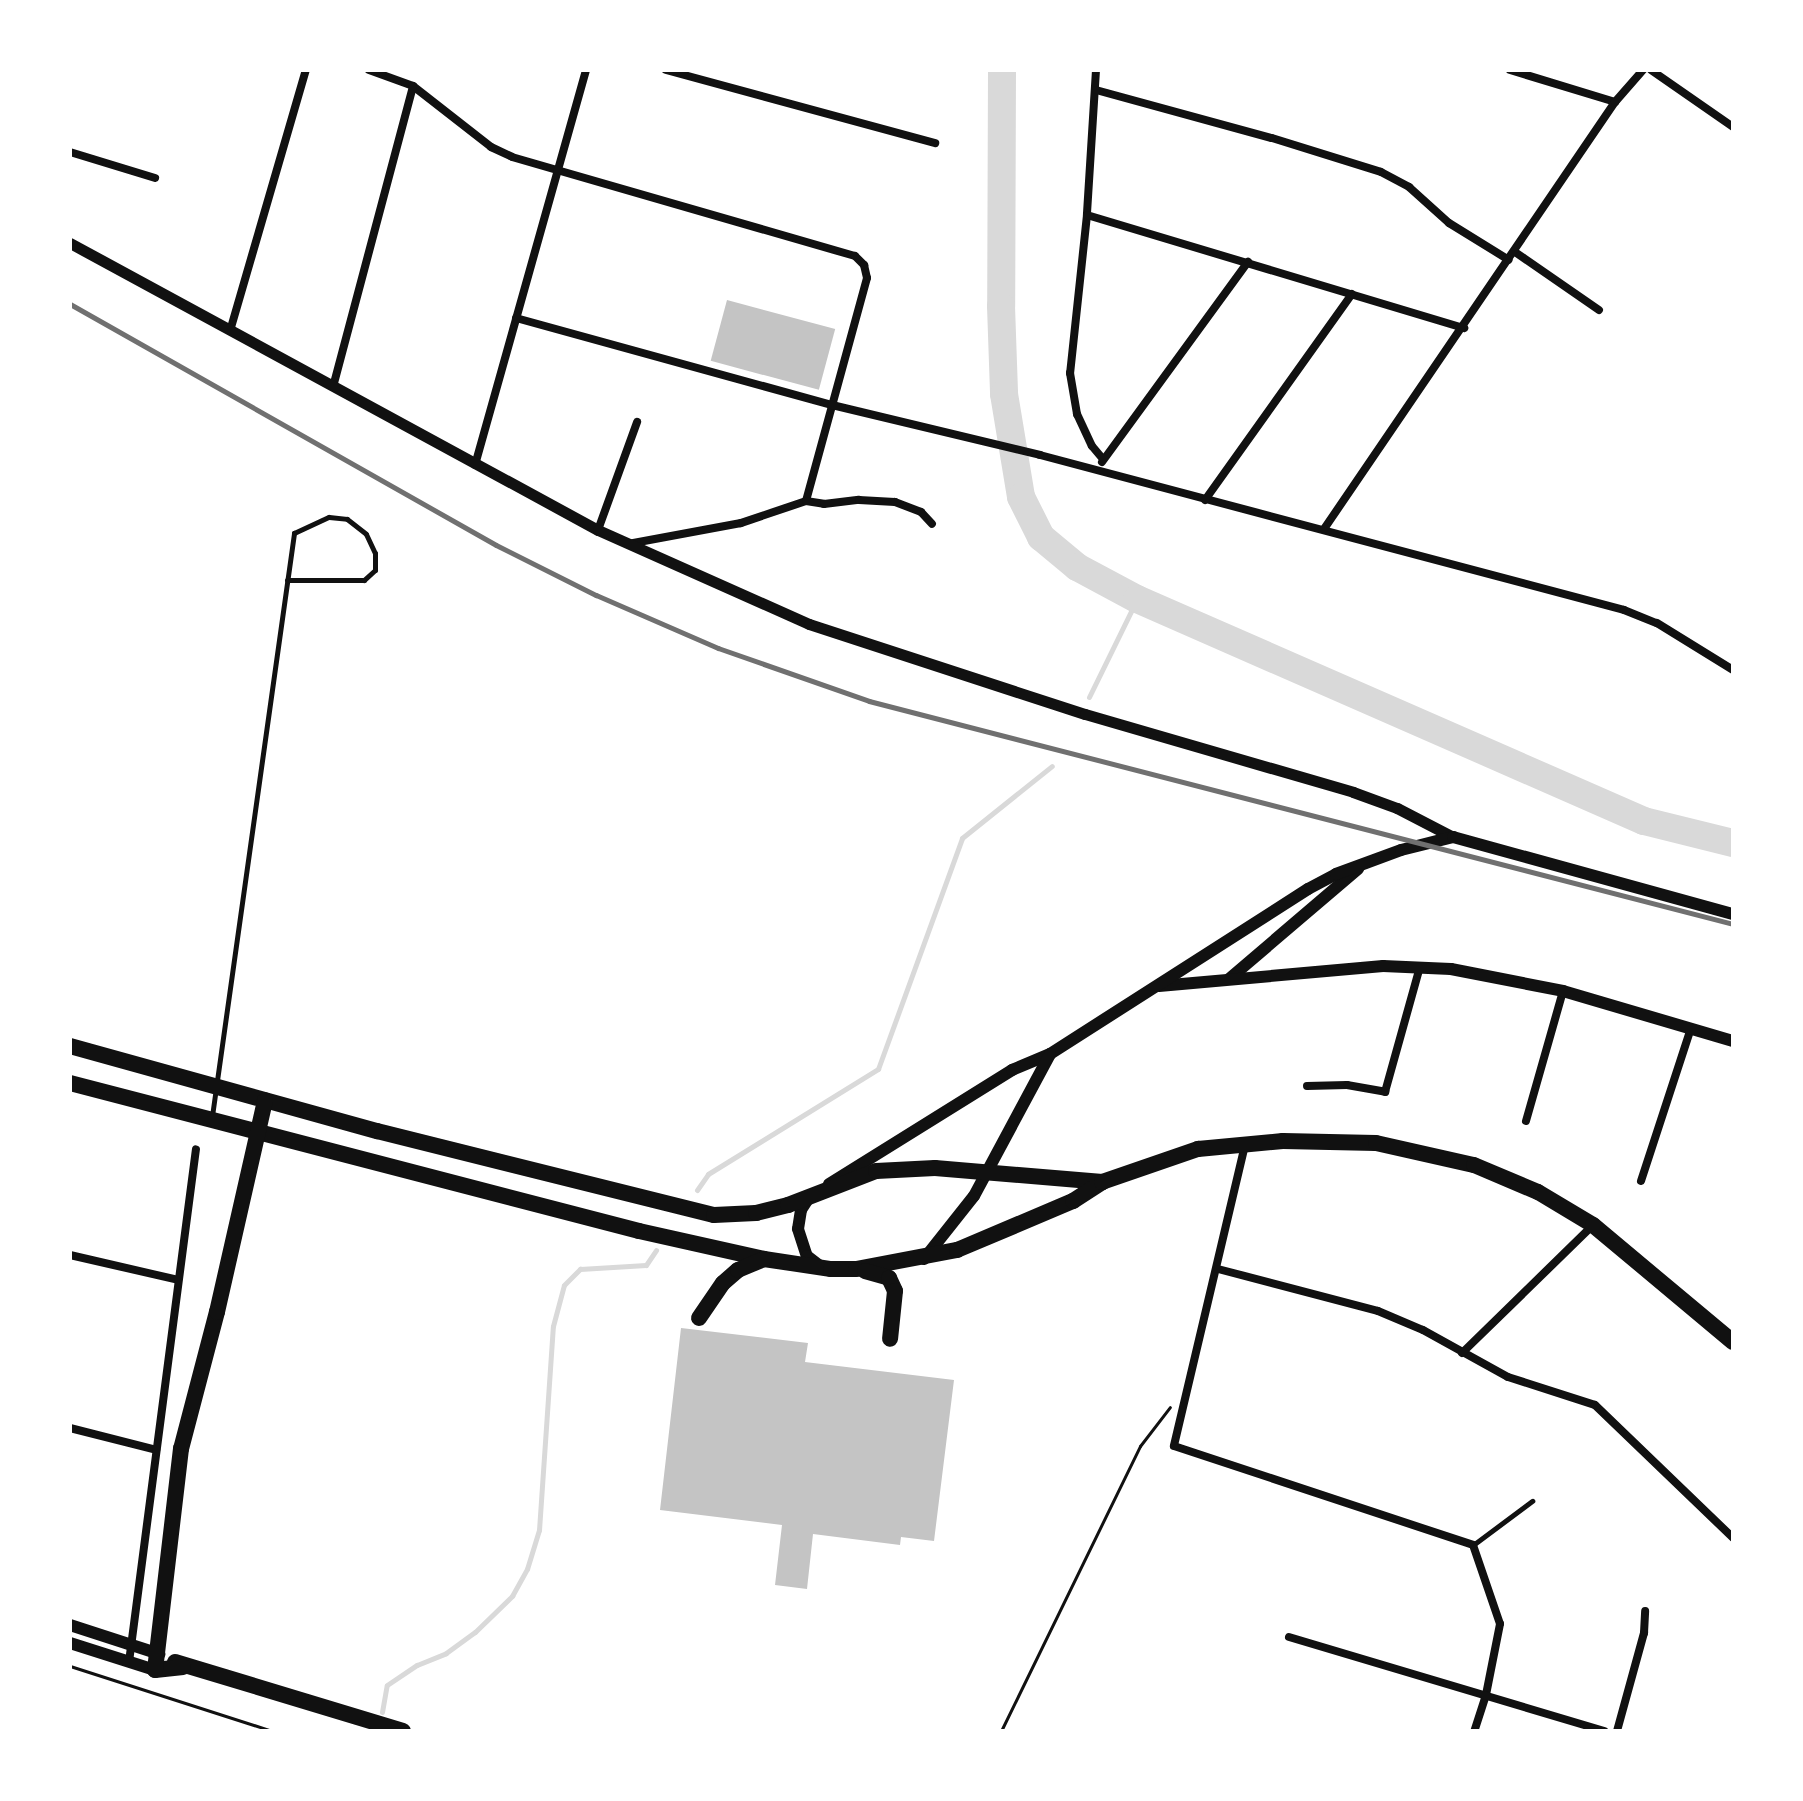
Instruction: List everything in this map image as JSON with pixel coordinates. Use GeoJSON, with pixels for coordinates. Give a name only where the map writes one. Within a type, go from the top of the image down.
{"type":"FeatureCollection","features":[{"type":"Feature","properties":{"kind":"highway"},"geometry":{"type":"LineString","coordinates":[[70,1046],[699,1213],[756,1213],[810,1197],[876,1171],[935,1168],[1102,1182]]}},
{"type":"Feature","properties":{"kind":"highway"},"geometry":{"type":"LineString","coordinates":[[70,1083],[257,1135],[764,1259],[825,1269],[856,1269],[924,1259],[986,1240],[1073,1201],[1102,1182],[1198,1149],[1339,1140],[1435,1154],[1505,1177],[1593,1225],[1733,1342]]}},
{"type":"Feature","properties":{"kind":"highway"},"geometry":{"type":"LineString","coordinates":[[265,1100],[217,1312],[185,1424],[157,1662],[403,1731]]}},
{"type":"Feature","properties":{"kind":"highway"},"geometry":{"type":"LineString","coordinates":[[699,1318],[723,1283],[738,1270],[764,1259]]}},
{"type":"Feature","properties":{"kind":"highway"},"geometry":{"type":"LineString","coordinates":[[856,1269],[889,1278],[895,1291],[890,1339]]}},
{"type":"Feature","properties":{"kind":"main road"},"geometry":{"type":"LineString","coordinates":[[825,1269],[807,1256],[798,1229],[801,1210],[810,1197],[1012,1070],[1050,1054],[1336,874],[1401,850],[1453,837],[1733,914]]}},
{"type":"Feature","properties":{"kind":"main road"},"geometry":{"type":"LineString","coordinates":[[1229,980],[1361,867]]}},
{"type":"Feature","properties":{"kind":"main road"},"geometry":{"type":"LineString","coordinates":[[1159,986],[1383,966],[1451,969],[1563,991],[1733,1041]]}},
{"type":"Feature","properties":{"kind":"main road"},"geometry":{"type":"LineString","coordinates":[[924,1259],[974,1196],[1050,1054]]}},
{"type":"Feature","properties":{"kind":"main road"},"geometry":{"type":"LineString","coordinates":[[70,1625],[132,1645],[157,1662]]}},
{"type":"Feature","properties":{"kind":"main road"},"geometry":{"type":"LineString","coordinates":[[70,1643],[129,1662],[157,1662]]}},
{"type":"Feature","properties":{"kind":"street"},"geometry":{"type":"LineString","coordinates":[[230,331],[306,70]]}},
{"type":"Feature","properties":{"kind":"street"},"geometry":{"type":"LineString","coordinates":[[369,70],[413,86],[491,147],[555,171],[855,256],[864,265],[867,278],[808,496]]}},
{"type":"Feature","properties":{"kind":"street"},"geometry":{"type":"LineString","coordinates":[[475,465],[555,171],[586,70]]}},
{"type":"Feature","properties":{"kind":"street"},"geometry":{"type":"LineString","coordinates":[[666,70],[935,143]]}},
{"type":"Feature","properties":{"kind":"street"},"geometry":{"type":"LineString","coordinates":[[1096,70],[1087,215],[1070,373],[1077,414],[1092,446],[1103,459]]}},
{"type":"Feature","properties":{"kind":"street"},"geometry":{"type":"LineString","coordinates":[[1510,70],[1615,102]]}},
{"type":"Feature","properties":{"kind":"street"},"geometry":{"type":"LineString","coordinates":[[1324,529],[1464,328],[1615,102],[1643,70]]}},
{"type":"Feature","properties":{"kind":"street"},"geometry":{"type":"LineString","coordinates":[[1651,70],[1733,127]]}},
{"type":"Feature","properties":{"kind":"street"},"geometry":{"type":"LineString","coordinates":[[333,387],[413,86]]}},
{"type":"Feature","properties":{"kind":"street"},"geometry":{"type":"LineString","coordinates":[[1096,90],[1272,138],[1381,172],[1409,187],[1449,223],[1509,260]]}},
{"type":"Feature","properties":{"kind":"street"},"geometry":{"type":"LineString","coordinates":[[70,152],[155,178]]}},
{"type":"Feature","properties":{"kind":"street"},"geometry":{"type":"LineString","coordinates":[[1087,215],[1464,328]]}},
{"type":"Feature","properties":{"kind":"street"},"geometry":{"type":"LineString","coordinates":[[70,243],[598,530],[809,624],[1085,714],[1353,792],[1397,808],[1453,837]]}},
{"type":"Feature","properties":{"kind":"street"},"geometry":{"type":"LineString","coordinates":[[1515,252],[1599,310]]}},
{"type":"Feature","properties":{"kind":"street"},"geometry":{"type":"LineString","coordinates":[[1096,470],[1248,262]]}},
{"type":"Feature","properties":{"kind":"street"},"geometry":{"type":"LineString","coordinates":[[1205,500],[1352,294]]}},
{"type":"Feature","properties":{"kind":"street"},"geometry":{"type":"LineString","coordinates":[[516,318],[832,405],[1040,455],[1624,610],[1657,623],[1732,668]]}},
{"type":"Feature","properties":{"kind":"street"},"geometry":{"type":"LineString","coordinates":[[598,530],[637,422]]}},
{"type":"Feature","properties":{"kind":"street"},"geometry":{"type":"LineString","coordinates":[[627,544],[741,523],[808,496],[824,504],[859,500],[895,502],[921,512],[932,524]]}},
{"type":"Feature","properties":{"kind":"street"},"geometry":{"type":"LineString","coordinates":[[1307,1086],[1347,1085],[1385,1092],[1420,967]]}},
{"type":"Feature","properties":{"kind":"street"},"geometry":{"type":"LineString","coordinates":[[1526,1121],[1563,991]]}},
{"type":"Feature","properties":{"kind":"street"},"geometry":{"type":"LineString","coordinates":[[1641,1181],[1691,1028]]}},
{"type":"Feature","properties":{"kind":"street"},"geometry":{"type":"LineString","coordinates":[[1245,1144],[1174,1446],[1205,1459],[1473,1545],[1500,1624],[1486,1695],[1474,1731]]}},
{"type":"Feature","properties":{"kind":"street"},"geometry":{"type":"LineString","coordinates":[[129,1662],[196,1149]]}},
{"type":"Feature","properties":{"kind":"street"},"geometry":{"type":"LineString","coordinates":[[1462,1353],[1593,1225]]}},
{"type":"Feature","properties":{"kind":"street"},"geometry":{"type":"LineString","coordinates":[[70,1255],[178,1280]]}},
{"type":"Feature","properties":{"kind":"street"},"geometry":{"type":"LineString","coordinates":[[1218,1269],[1378,1311],[1423,1330],[1508,1377],[1595,1405],[1733,1538]]}},
{"type":"Feature","properties":{"kind":"street"},"geometry":{"type":"LineString","coordinates":[[70,1428],[156,1450]]}},
{"type":"Feature","properties":{"kind":"street"},"geometry":{"type":"LineString","coordinates":[[1617,1731],[1644,1633],[1645,1611]]}},
{"type":"Feature","properties":{"kind":"street"},"geometry":{"type":"LineString","coordinates":[[1289,1637],[1604,1731]]}},
{"type":"Feature","properties":{"kind":"lane"},"geometry":{"type":"LineString","coordinates":[[211,1122],[217,1086],[287,580],[294,533],[329,517],[347,519],[366,534],[375,553],[375,570],[364,580],[287,580]]}},
{"type":"Feature","properties":{"kind":"lane"},"geometry":{"type":"LineString","coordinates":[[1473,1545],[1532,1501]]}},
{"type":"Feature","properties":{"kind":"path"},"geometry":{"type":"LineString","coordinates":[[1001,1731],[1140,1446],[1188,1386]]}},
{"type":"Feature","properties":{"kind":"path"},"geometry":{"type":"LineString","coordinates":[[70,1666],[272,1731]]}},
{"type":"Feature","properties":{"kind":"building"},"geometry":{"type":"Polygon","coordinates":[[[727,300],[835,329],[819,390],[711,361],[727,300]]]}},
{"type":"Feature","properties":{"kind":"building"},"geometry":{"type":"Polygon","coordinates":[[[681,1328],[808,1343],[805,1362],[954,1380],[934,1541],[901,1537],[900,1545],[813,1534],[807,1589],[775,1585],[782,1525],[660,1510],[681,1328]]]}},
{"type":"Feature","properties":{"kind":"waterway"},"geometry":{"type":"LineString","coordinates":[[1002,70],[1001,306],[1004,394],[1021,497],[1041,537],[1077,567],[1137,599],[1644,821],[1733,843]]}},
{"type":"Feature","properties":{"kind":"waterway"},"geometry":{"type":"LineString","coordinates":[[1089,697],[1137,599]]}},
{"type":"Feature","properties":{"kind":"waterway"},"geometry":{"type":"LineString","coordinates":[[697,1190],[708,1174],[878,1069],[962,838],[1052,766]]}},
{"type":"Feature","properties":{"kind":"waterway"},"geometry":{"type":"LineString","coordinates":[[382,1712],[387,1685],[417,1665],[446,1653],[475,1632],[512,1596],[527,1569],[539,1530],[553,1326],[564,1285],[580,1269],[646,1265],[656,1250]]}},
{"type":"Feature","properties":{"kind":"railway"},"geometry":{"type":"LineString","coordinates":[[70,304],[496,545],[596,595],[718,648],[869,701],[1733,924]]}}]}
